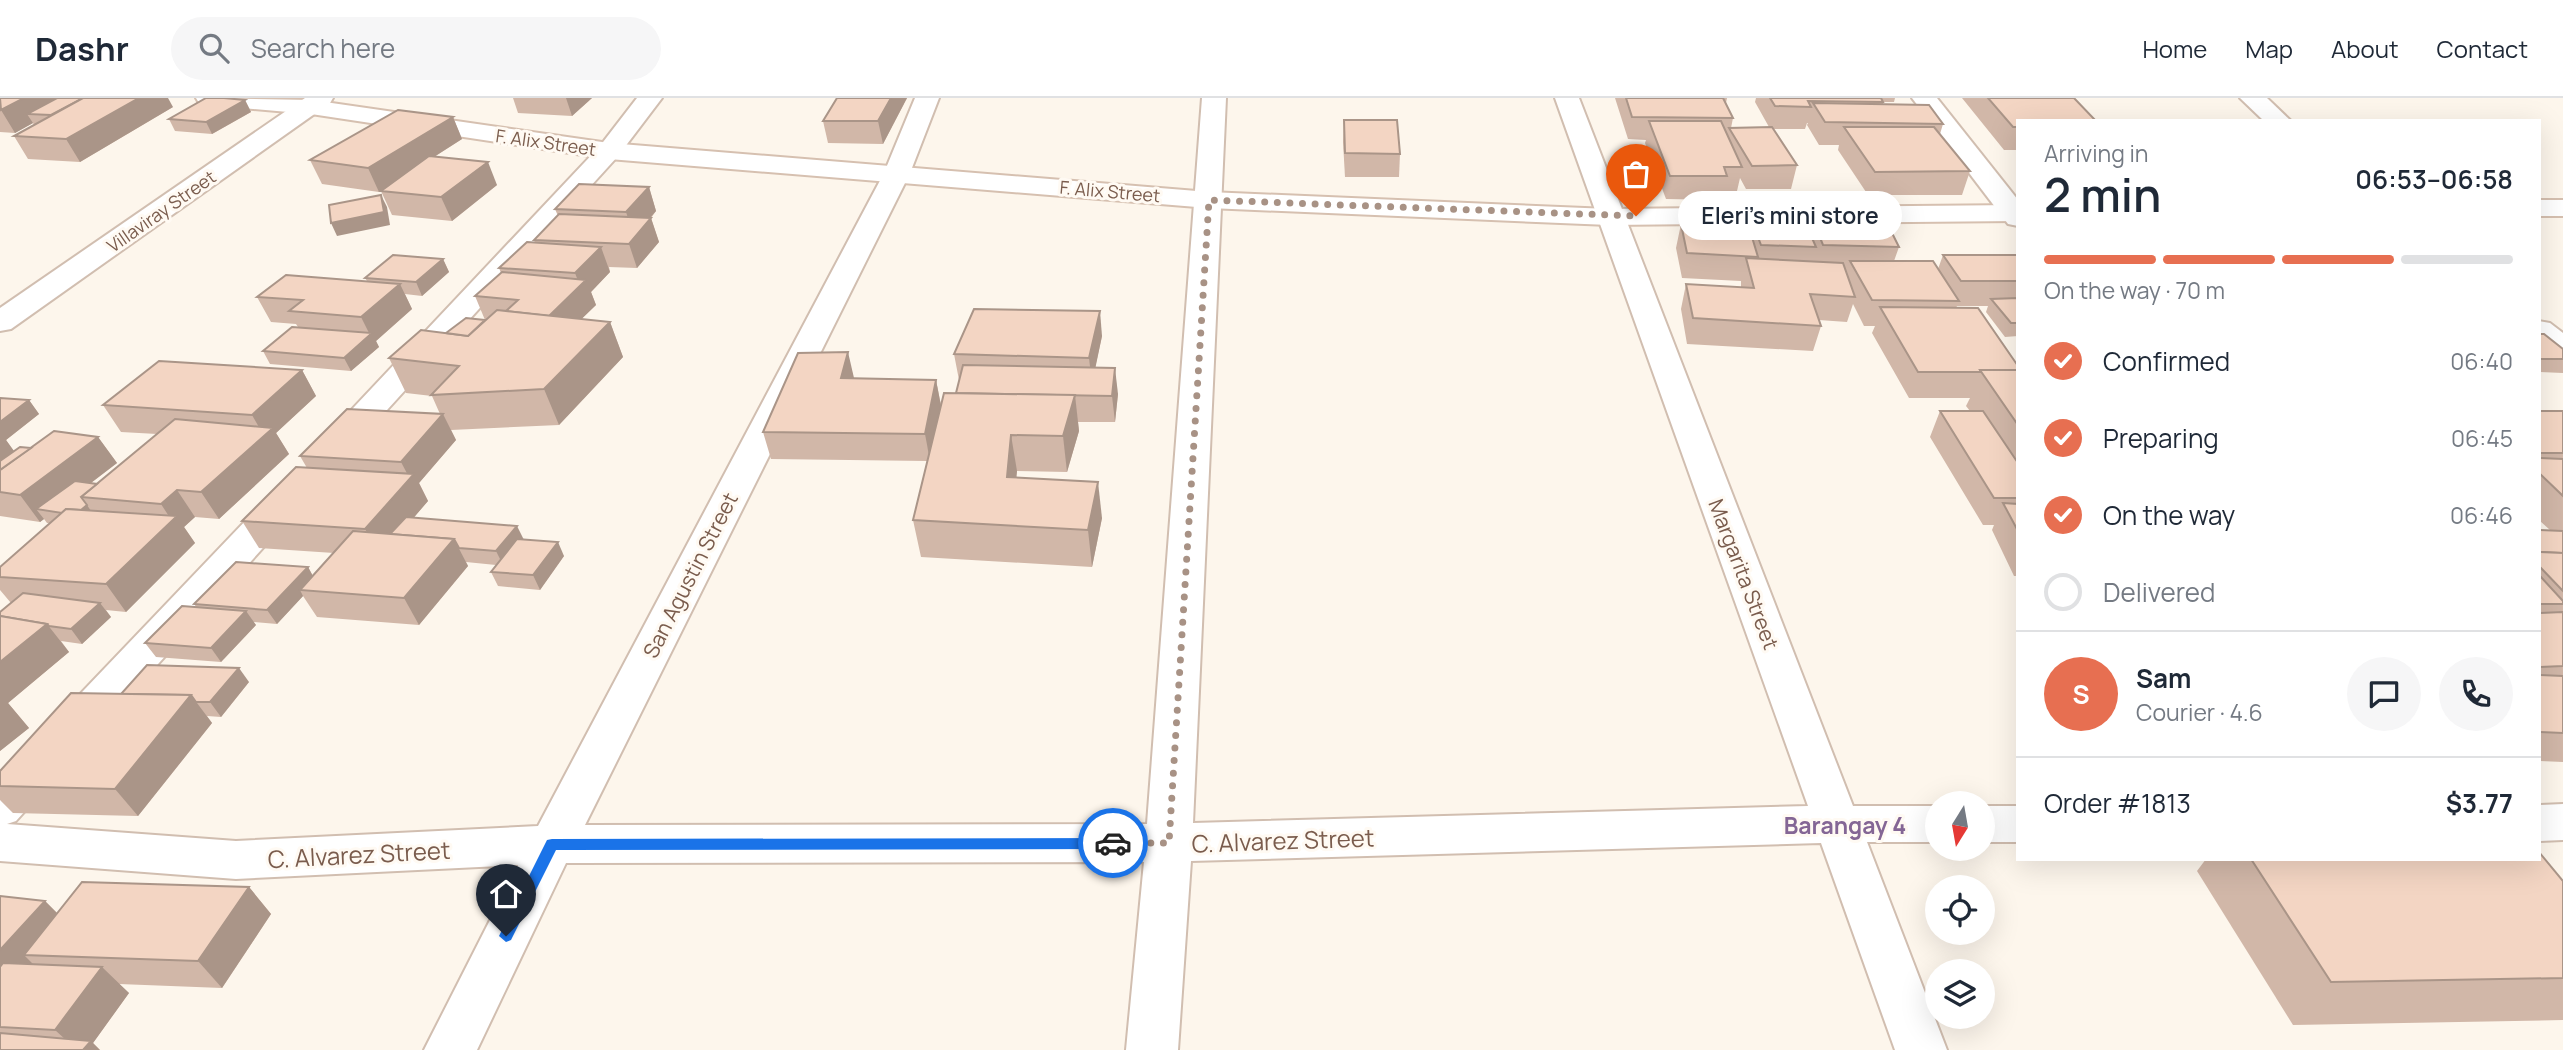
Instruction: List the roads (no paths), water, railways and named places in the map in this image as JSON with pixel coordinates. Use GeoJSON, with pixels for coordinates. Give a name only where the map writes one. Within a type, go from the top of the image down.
{"type":"FeatureCollection","features":[{"type":"Feature","properties":{"kind":"street","name":"F. Alix Street"},"geometry":{"type":"LineString","coordinates":[[208,98],[316,103],[609,151],[1209,200],[1609,217],[2016,215]]}},
{"type":"Feature","properties":{"kind":"street"},"geometry":{"type":"LineString","coordinates":[[0,808],[609,151],[650,98]]}},
{"type":"Feature","properties":{"kind":"street","name":"San Agustin Street"},"geometry":{"type":"LineString","coordinates":[[450,1050],[552,844],[897,173],[927,98]]}},
{"type":"Feature","properties":{"kind":"street"},"geometry":{"type":"LineString","coordinates":[[1152,1050],[1169,843],[1214,98]]}},
{"type":"Feature","properties":{"kind":"street","name":"Margarita Street"},"geometry":{"type":"LineString","coordinates":[[1567,98],[1609,217],[1921,1050]]}},
{"type":"Feature","properties":{"kind":"street"},"geometry":{"type":"LineString","coordinates":[[1924,98],[2016,215]]}},
{"type":"Feature","properties":{"kind":"street"},"geometry":{"type":"LineString","coordinates":[[2252,98],[2277,119]]}},
{"type":"Feature","properties":{"kind":"street","name":"Villaviray Street"},"geometry":{"type":"LineString","coordinates":[[0,322],[316,103]]}},
{"type":"Feature","properties":{"kind":"street"},"geometry":{"type":"LineString","coordinates":[[2541,208],[2563,208]]}},
{"type":"Feature","properties":{"kind":"street"},"geometry":{"type":"LineString","coordinates":[[2541,332],[2563,348]]}},
{"type":"Feature","properties":{"kind":"street"},"geometry":{"type":"LineString","coordinates":[[2541,848],[2563,822]]}},
{"type":"Feature","properties":{"kind":"street","name":"C. Alvarez Street"},"geometry":{"type":"LineString","coordinates":[[0,842],[236,860],[552,844],[1169,843],[1838,824],[1925,824]]}},
{"type":"Feature","properties":{"kind":"street"},"geometry":{"type":"LineString","coordinates":[[1995,824],[2016,824]]}},
{"type":"Feature","properties":{"kind":"place","name":"Eleri's mini store"},"geometry":{"type":"Point","coordinates":[1636,216]}},
{"type":"Feature","properties":{"kind":"district","name":"Barangay 4"},"geometry":{"type":"Point","coordinates":[1845,825]}}]}
